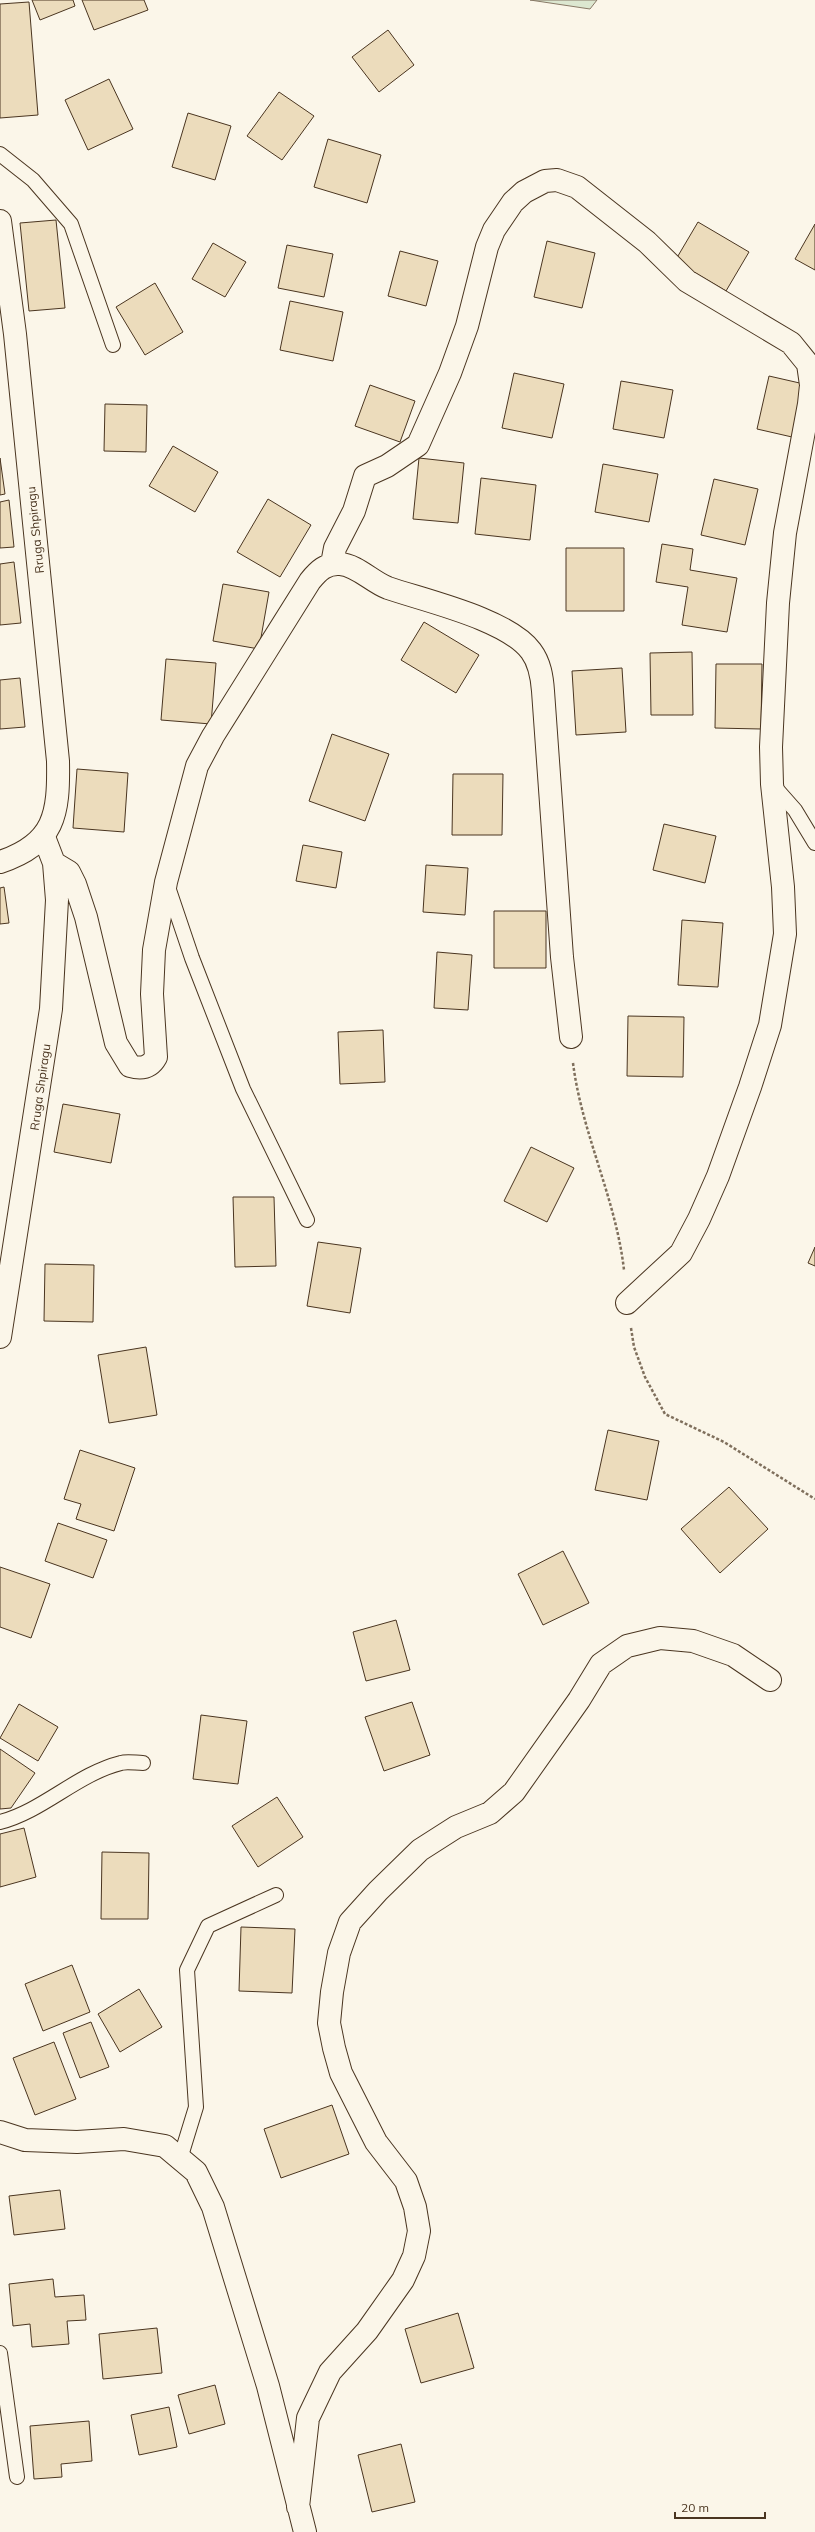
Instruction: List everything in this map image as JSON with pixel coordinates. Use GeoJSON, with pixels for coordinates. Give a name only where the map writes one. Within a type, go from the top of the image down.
{"type":"FeatureCollection","features":[{"type":"Feature","properties":{"kind":"street"},"geometry":{"type":"LineString","coordinates":[[332,564],[335,548],[354,511],[365,476],[387,466],[418,444],[450,373],[467,326],[487,247],[494,230],[513,202],[536,184],[557,180],[577,187],[647,242],[686,281],[791,343],[803,355],[813,373],[809,404],[784,533],[779,587],[771,748],[772,784],[783,887],[784,934],[770,1024],[748,1095],[718,1176],[699,1219],[681,1253],[627,1304]]}},
{"type":"Feature","properties":{"kind":"street","name":"Rruga Shpiragu"},"geometry":{"type":"LineString","coordinates":[[0,221],[15,334],[58,761],[56,807],[52,824],[44,837],[17,857],[0,862]]}},
{"type":"Feature","properties":{"kind":"street"},"geometry":{"type":"LineString","coordinates":[[54,863],[69,872],[75,884],[86,917],[116,1043],[130,1066],[136,1068],[146,1068],[152,1064],[156,1057],[152,970],[166,882],[192,784],[205,749],[302,593],[317,572],[332,564],[341,564],[351,567],[375,583],[445,606],[502,629],[520,640],[537,661],[543,691],[562,956],[571,1036]]}},
{"type":"Feature","properties":{"kind":"street","name":"Rruga Shpiragu"},"geometry":{"type":"LineString","coordinates":[[0,1337],[51,1009],[57,900],[54,863],[44,837]]}},
{"type":"Feature","properties":{"kind":"street"},"geometry":{"type":"LineString","coordinates":[[298,2507],[308,2418],[330,2372],[367,2331],[403,2280],[414,2256],[419,2231],[416,2207],[406,2181],[376,2142],[341,2072],[334,2048],[329,2023],[332,1992],[339,1953],[350,1922],[378,1891],[420,1850],[456,1827],[490,1813],[514,1792],[579,1700],[601,1664],[626,1646],[660,1638],[693,1641],[733,1655],[770,1680]]}},
{"type":"Feature","properties":{"kind":"street"},"geometry":{"type":"LineString","coordinates":[[0,2132],[25,2140],[77,2142],[124,2139],[165,2146],[196,2172],[213,2207],[268,2386],[305,2532]]}},
{"type":"Feature","properties":{"kind":"lane"},"geometry":{"type":"LineString","coordinates":[[0,154],[33,180],[71,224],[113,345]]}},
{"type":"Feature","properties":{"kind":"lane"},"geometry":{"type":"LineString","coordinates":[[772,784],[795,810],[815,843]]}},
{"type":"Feature","properties":{"kind":"lane"},"geometry":{"type":"LineString","coordinates":[[166,882],[192,958],[243,1090],[307,1220]]}},
{"type":"Feature","properties":{"kind":"lane"},"geometry":{"type":"LineString","coordinates":[[0,1822],[20,1817],[67,1787],[122,1762],[143,1763]]}},
{"type":"Feature","properties":{"kind":"lane"},"geometry":{"type":"LineString","coordinates":[[180,2159],[196,2107],[187,1970],[208,1926],[276,1895]]}},
{"type":"Feature","properties":{"kind":"lane"},"geometry":{"type":"LineString","coordinates":[[0,2353],[17,2477]]}},
{"type":"Feature","properties":{"kind":"green space"},"geometry":{"type":"Polygon","coordinates":[[[530,0],[597,0],[590,9],[530,0]]]}},
{"type":"Feature","properties":{"kind":"building"},"geometry":{"type":"Polygon","coordinates":[[[32,0],[73,0],[75,6],[40,20],[32,0]]]}},
{"type":"Feature","properties":{"kind":"building"},"geometry":{"type":"Polygon","coordinates":[[[82,0],[144,0],[148,10],[94,30],[82,0]]]}},
{"type":"Feature","properties":{"kind":"building"},"geometry":{"type":"Polygon","coordinates":[[[29,2],[38,115],[0,118],[0,4],[29,2]]]}},
{"type":"Feature","properties":{"kind":"building"},"geometry":{"type":"Polygon","coordinates":[[[388,30],[414,65],[379,92],[352,57],[388,30]]]}},
{"type":"Feature","properties":{"kind":"building"},"geometry":{"type":"Polygon","coordinates":[[[109,79],[133,129],[88,150],[65,100],[109,79]]]}},
{"type":"Feature","properties":{"kind":"building"},"geometry":{"type":"Polygon","coordinates":[[[279,92],[314,116],[282,160],[247,136],[279,92]]]}},
{"type":"Feature","properties":{"kind":"building"},"geometry":{"type":"Polygon","coordinates":[[[188,113],[231,126],[215,180],[172,167],[188,113]]]}},
{"type":"Feature","properties":{"kind":"building"},"geometry":{"type":"Polygon","coordinates":[[[328,139],[381,155],[367,203],[314,187],[328,139]]]}},
{"type":"Feature","properties":{"kind":"building"},"geometry":{"type":"Polygon","coordinates":[[[56,220],[65,308],[29,311],[20,223],[56,220]]]}},
{"type":"Feature","properties":{"kind":"building"},"geometry":{"type":"Polygon","coordinates":[[[698,222],[749,252],[726,291],[675,261],[698,222]]]}},
{"type":"Feature","properties":{"kind":"building"},"geometry":{"type":"Polygon","coordinates":[[[815,224],[815,270],[795,259],[815,224]]]}},
{"type":"Feature","properties":{"kind":"building"},"geometry":{"type":"Polygon","coordinates":[[[547,241],[595,253],[582,308],[534,297],[547,241]]]}},
{"type":"Feature","properties":{"kind":"building"},"geometry":{"type":"Polygon","coordinates":[[[213,243],[246,262],[225,297],[192,279],[213,243]]]}},
{"type":"Feature","properties":{"kind":"building"},"geometry":{"type":"Polygon","coordinates":[[[287,245],[333,254],[324,297],[278,288],[287,245]]]}},
{"type":"Feature","properties":{"kind":"building"},"geometry":{"type":"Polygon","coordinates":[[[400,251],[438,261],[426,306],[388,296],[400,251]]]}},
{"type":"Feature","properties":{"kind":"building"},"geometry":{"type":"Polygon","coordinates":[[[155,283],[183,332],[145,355],[116,307],[155,283]]]}},
{"type":"Feature","properties":{"kind":"building"},"geometry":{"type":"Polygon","coordinates":[[[290,301],[343,312],[333,361],[280,350],[290,301]]]}},
{"type":"Feature","properties":{"kind":"building"},"geometry":{"type":"Polygon","coordinates":[[[514,373],[564,384],[552,438],[502,428],[514,373]]]}},
{"type":"Feature","properties":{"kind":"building"},"geometry":{"type":"Polygon","coordinates":[[[769,376],[804,384],[792,437],[757,429],[769,376]]]}},
{"type":"Feature","properties":{"kind":"building"},"geometry":{"type":"Polygon","coordinates":[[[621,381],[673,390],[664,438],[613,429],[621,381]]]}},
{"type":"Feature","properties":{"kind":"building"},"geometry":{"type":"Polygon","coordinates":[[[370,385],[415,401],[400,442],[355,426],[370,385]]]}},
{"type":"Feature","properties":{"kind":"building"},"geometry":{"type":"Polygon","coordinates":[[[105,404],[147,405],[146,452],[104,451],[105,404]]]}},
{"type":"Feature","properties":{"kind":"building"},"geometry":{"type":"Polygon","coordinates":[[[173,446],[218,472],[195,512],[149,486],[173,446]]]}},
{"type":"Feature","properties":{"kind":"building"},"geometry":{"type":"Polygon","coordinates":[[[0,458],[5,494],[0,495],[0,458]]]}},
{"type":"Feature","properties":{"kind":"building"},"geometry":{"type":"Polygon","coordinates":[[[419,458],[464,463],[458,523],[413,519],[419,458]]]}},
{"type":"Feature","properties":{"kind":"building"},"geometry":{"type":"Polygon","coordinates":[[[603,464],[658,474],[649,522],[595,512],[603,464]]]}},
{"type":"Feature","properties":{"kind":"building"},"geometry":{"type":"Polygon","coordinates":[[[481,478],[536,485],[530,540],[475,534],[481,478]]]}},
{"type":"Feature","properties":{"kind":"building"},"geometry":{"type":"Polygon","coordinates":[[[714,479],[758,489],[745,545],[701,535],[714,479]]]}},
{"type":"Feature","properties":{"kind":"building"},"geometry":{"type":"Polygon","coordinates":[[[268,499],[311,525],[280,577],[237,552],[268,499]]]}},
{"type":"Feature","properties":{"kind":"building"},"geometry":{"type":"Polygon","coordinates":[[[9,500],[14,547],[0,548],[0,502],[9,500]]]}},
{"type":"Feature","properties":{"kind":"building"},"geometry":{"type":"Polygon","coordinates":[[[662,544],[693,549],[690,570],[737,578],[727,632],[682,625],[688,587],[656,582],[662,544]]]}},
{"type":"Feature","properties":{"kind":"building"},"geometry":{"type":"Polygon","coordinates":[[[566,548],[624,548],[624,611],[566,611],[566,548]]]}},
{"type":"Feature","properties":{"kind":"building"},"geometry":{"type":"Polygon","coordinates":[[[14,562],[21,623],[0,625],[0,564],[14,562]]]}},
{"type":"Feature","properties":{"kind":"building"},"geometry":{"type":"Polygon","coordinates":[[[223,584],[269,592],[259,649],[213,641],[223,584]]]}},
{"type":"Feature","properties":{"kind":"building"},"geometry":{"type":"Polygon","coordinates":[[[424,622],[479,655],[456,693],[401,660],[424,622]]]}},
{"type":"Feature","properties":{"kind":"building"},"geometry":{"type":"Polygon","coordinates":[[[692,652],[693,715],[651,715],[650,653],[692,652]]]}},
{"type":"Feature","properties":{"kind":"building"},"geometry":{"type":"Polygon","coordinates":[[[166,659],[216,663],[211,724],[161,720],[166,659]]]}},
{"type":"Feature","properties":{"kind":"building"},"geometry":{"type":"Polygon","coordinates":[[[716,664],[762,664],[761,729],[715,728],[716,664]]]}},
{"type":"Feature","properties":{"kind":"building"},"geometry":{"type":"Polygon","coordinates":[[[622,668],[626,732],[576,735],[572,671],[622,668]]]}},
{"type":"Feature","properties":{"kind":"building"},"geometry":{"type":"Polygon","coordinates":[[[20,678],[25,727],[0,729],[0,680],[20,678]]]}},
{"type":"Feature","properties":{"kind":"building"},"geometry":{"type":"Polygon","coordinates":[[[332,734],[389,754],[365,821],[309,801],[332,734]]]}},
{"type":"Feature","properties":{"kind":"building"},"geometry":{"type":"Polygon","coordinates":[[[77,769],[128,773],[124,832],[73,828],[77,769]]]}},
{"type":"Feature","properties":{"kind":"building"},"geometry":{"type":"Polygon","coordinates":[[[453,774],[503,774],[502,835],[452,835],[453,774]]]}},
{"type":"Feature","properties":{"kind":"building"},"geometry":{"type":"Polygon","coordinates":[[[664,824],[716,836],[705,883],[653,870],[664,824]]]}},
{"type":"Feature","properties":{"kind":"building"},"geometry":{"type":"Polygon","coordinates":[[[303,845],[342,852],[336,888],[296,881],[303,845]]]}},
{"type":"Feature","properties":{"kind":"building"},"geometry":{"type":"Polygon","coordinates":[[[426,865],[468,868],[465,915],[423,912],[426,865]]]}},
{"type":"Feature","properties":{"kind":"building"},"geometry":{"type":"Polygon","coordinates":[[[4,887],[9,923],[0,924],[0,888],[4,887]]]}},
{"type":"Feature","properties":{"kind":"building"},"geometry":{"type":"Polygon","coordinates":[[[494,911],[546,911],[546,968],[494,968],[494,911]]]}},
{"type":"Feature","properties":{"kind":"building"},"geometry":{"type":"Polygon","coordinates":[[[682,920],[723,923],[718,987],[678,985],[682,920]]]}},
{"type":"Feature","properties":{"kind":"building"},"geometry":{"type":"Polygon","coordinates":[[[437,952],[472,955],[468,1010],[434,1008],[437,952]]]}},
{"type":"Feature","properties":{"kind":"building"},"geometry":{"type":"Polygon","coordinates":[[[628,1016],[684,1017],[683,1077],[627,1076],[628,1016]]]}},
{"type":"Feature","properties":{"kind":"building"},"geometry":{"type":"Polygon","coordinates":[[[383,1030],[385,1082],[340,1084],[338,1032],[383,1030]]]}},
{"type":"Feature","properties":{"kind":"building"},"geometry":{"type":"Polygon","coordinates":[[[63,1104],[120,1114],[111,1163],[54,1152],[63,1104]]]}},
{"type":"Feature","properties":{"kind":"building"},"geometry":{"type":"Polygon","coordinates":[[[531,1147],[574,1168],[547,1222],[504,1201],[531,1147]]]}},
{"type":"Feature","properties":{"kind":"building"},"geometry":{"type":"Polygon","coordinates":[[[233,1197],[274,1197],[276,1266],[235,1267],[233,1197]]]}},
{"type":"Feature","properties":{"kind":"building"},"geometry":{"type":"Polygon","coordinates":[[[318,1242],[361,1248],[350,1313],[307,1306],[318,1242]]]}},
{"type":"Feature","properties":{"kind":"building"},"geometry":{"type":"Polygon","coordinates":[[[815,1247],[815,1266],[808,1263],[815,1247]]]}},
{"type":"Feature","properties":{"kind":"building"},"geometry":{"type":"Polygon","coordinates":[[[45,1264],[94,1265],[93,1322],[44,1321],[45,1264]]]}},
{"type":"Feature","properties":{"kind":"building"},"geometry":{"type":"Polygon","coordinates":[[[146,1347],[157,1415],[109,1423],[98,1355],[146,1347]]]}},
{"type":"Feature","properties":{"kind":"building"},"geometry":{"type":"Polygon","coordinates":[[[608,1430],[659,1441],[647,1500],[595,1490],[608,1430]]]}},
{"type":"Feature","properties":{"kind":"building"},"geometry":{"type":"Polygon","coordinates":[[[80,1450],[135,1468],[114,1531],[76,1519],[81,1504],[64,1499],[80,1450]]]}},
{"type":"Feature","properties":{"kind":"building"},"geometry":{"type":"Polygon","coordinates":[[[729,1487],[768,1529],[720,1573],[681,1529],[729,1487]]]}},
{"type":"Feature","properties":{"kind":"building"},"geometry":{"type":"Polygon","coordinates":[[[58,1523],[107,1540],[93,1578],[45,1561],[58,1523]]]}},
{"type":"Feature","properties":{"kind":"building"},"geometry":{"type":"Polygon","coordinates":[[[563,1551],[589,1603],[543,1625],[518,1574],[563,1551]]]}},
{"type":"Feature","properties":{"kind":"building"},"geometry":{"type":"Polygon","coordinates":[[[0,1567],[50,1584],[31,1638],[0,1627],[0,1567]]]}},
{"type":"Feature","properties":{"kind":"building"},"geometry":{"type":"Polygon","coordinates":[[[396,1620],[410,1670],[366,1681],[353,1632],[396,1620]]]}},
{"type":"Feature","properties":{"kind":"building"},"geometry":{"type":"Polygon","coordinates":[[[412,1702],[430,1755],[384,1771],[365,1717],[412,1702]]]}},
{"type":"Feature","properties":{"kind":"building"},"geometry":{"type":"Polygon","coordinates":[[[19,1704],[58,1727],[38,1761],[0,1738],[19,1704]]]}},
{"type":"Feature","properties":{"kind":"building"},"geometry":{"type":"Polygon","coordinates":[[[201,1715],[247,1721],[238,1784],[193,1779],[201,1715]]]}},
{"type":"Feature","properties":{"kind":"building"},"geometry":{"type":"Polygon","coordinates":[[[0,1749],[35,1773],[11,1808],[0,1809],[0,1749]]]}},
{"type":"Feature","properties":{"kind":"building"},"geometry":{"type":"Polygon","coordinates":[[[277,1797],[303,1837],[258,1867],[232,1826],[277,1797]]]}},
{"type":"Feature","properties":{"kind":"building"},"geometry":{"type":"Polygon","coordinates":[[[24,1828],[36,1877],[0,1887],[0,1834],[24,1828]]]}},
{"type":"Feature","properties":{"kind":"building"},"geometry":{"type":"Polygon","coordinates":[[[102,1852],[149,1853],[148,1919],[101,1919],[102,1852]]]}},
{"type":"Feature","properties":{"kind":"building"},"geometry":{"type":"Polygon","coordinates":[[[241,1927],[295,1929],[292,1993],[239,1991],[241,1927]]]}},
{"type":"Feature","properties":{"kind":"building"},"geometry":{"type":"Polygon","coordinates":[[[72,1965],[90,2012],[43,2031],[25,1984],[72,1965]]]}},
{"type":"Feature","properties":{"kind":"building"},"geometry":{"type":"Polygon","coordinates":[[[139,1989],[162,2027],[120,2052],[98,2014],[139,1989]]]}},
{"type":"Feature","properties":{"kind":"building"},"geometry":{"type":"Polygon","coordinates":[[[91,2022],[109,2067],[80,2078],[63,2033],[91,2022]]]}},
{"type":"Feature","properties":{"kind":"building"},"geometry":{"type":"Polygon","coordinates":[[[54,2042],[76,2099],[35,2115],[13,2058],[54,2042]]]}},
{"type":"Feature","properties":{"kind":"building"},"geometry":{"type":"Polygon","coordinates":[[[332,2105],[349,2154],[281,2178],[264,2129],[332,2105]]]}},
{"type":"Feature","properties":{"kind":"building"},"geometry":{"type":"Polygon","coordinates":[[[60,2190],[65,2229],[14,2235],[9,2196],[60,2190]]]}},
{"type":"Feature","properties":{"kind":"building"},"geometry":{"type":"Polygon","coordinates":[[[53,2279],[55,2297],[84,2295],[86,2320],[67,2321],[69,2344],[32,2347],[30,2324],[13,2326],[9,2284],[53,2279]]]}},
{"type":"Feature","properties":{"kind":"building"},"geometry":{"type":"Polygon","coordinates":[[[458,2313],[474,2368],[421,2383],[405,2329],[458,2313]]]}},
{"type":"Feature","properties":{"kind":"building"},"geometry":{"type":"Polygon","coordinates":[[[157,2328],[162,2373],[103,2379],[99,2334],[157,2328]]]}},
{"type":"Feature","properties":{"kind":"building"},"geometry":{"type":"Polygon","coordinates":[[[215,2385],[225,2424],[189,2434],[178,2395],[215,2385]]]}},
{"type":"Feature","properties":{"kind":"building"},"geometry":{"type":"Polygon","coordinates":[[[169,2407],[177,2447],[139,2455],[131,2415],[169,2407]]]}},
{"type":"Feature","properties":{"kind":"building"},"geometry":{"type":"Polygon","coordinates":[[[89,2421],[92,2461],[61,2464],[62,2477],[34,2479],[30,2426],[89,2421]]]}},
{"type":"Feature","properties":{"kind":"building"},"geometry":{"type":"Polygon","coordinates":[[[401,2444],[415,2502],[372,2512],[358,2455],[401,2444]]]}}]}
